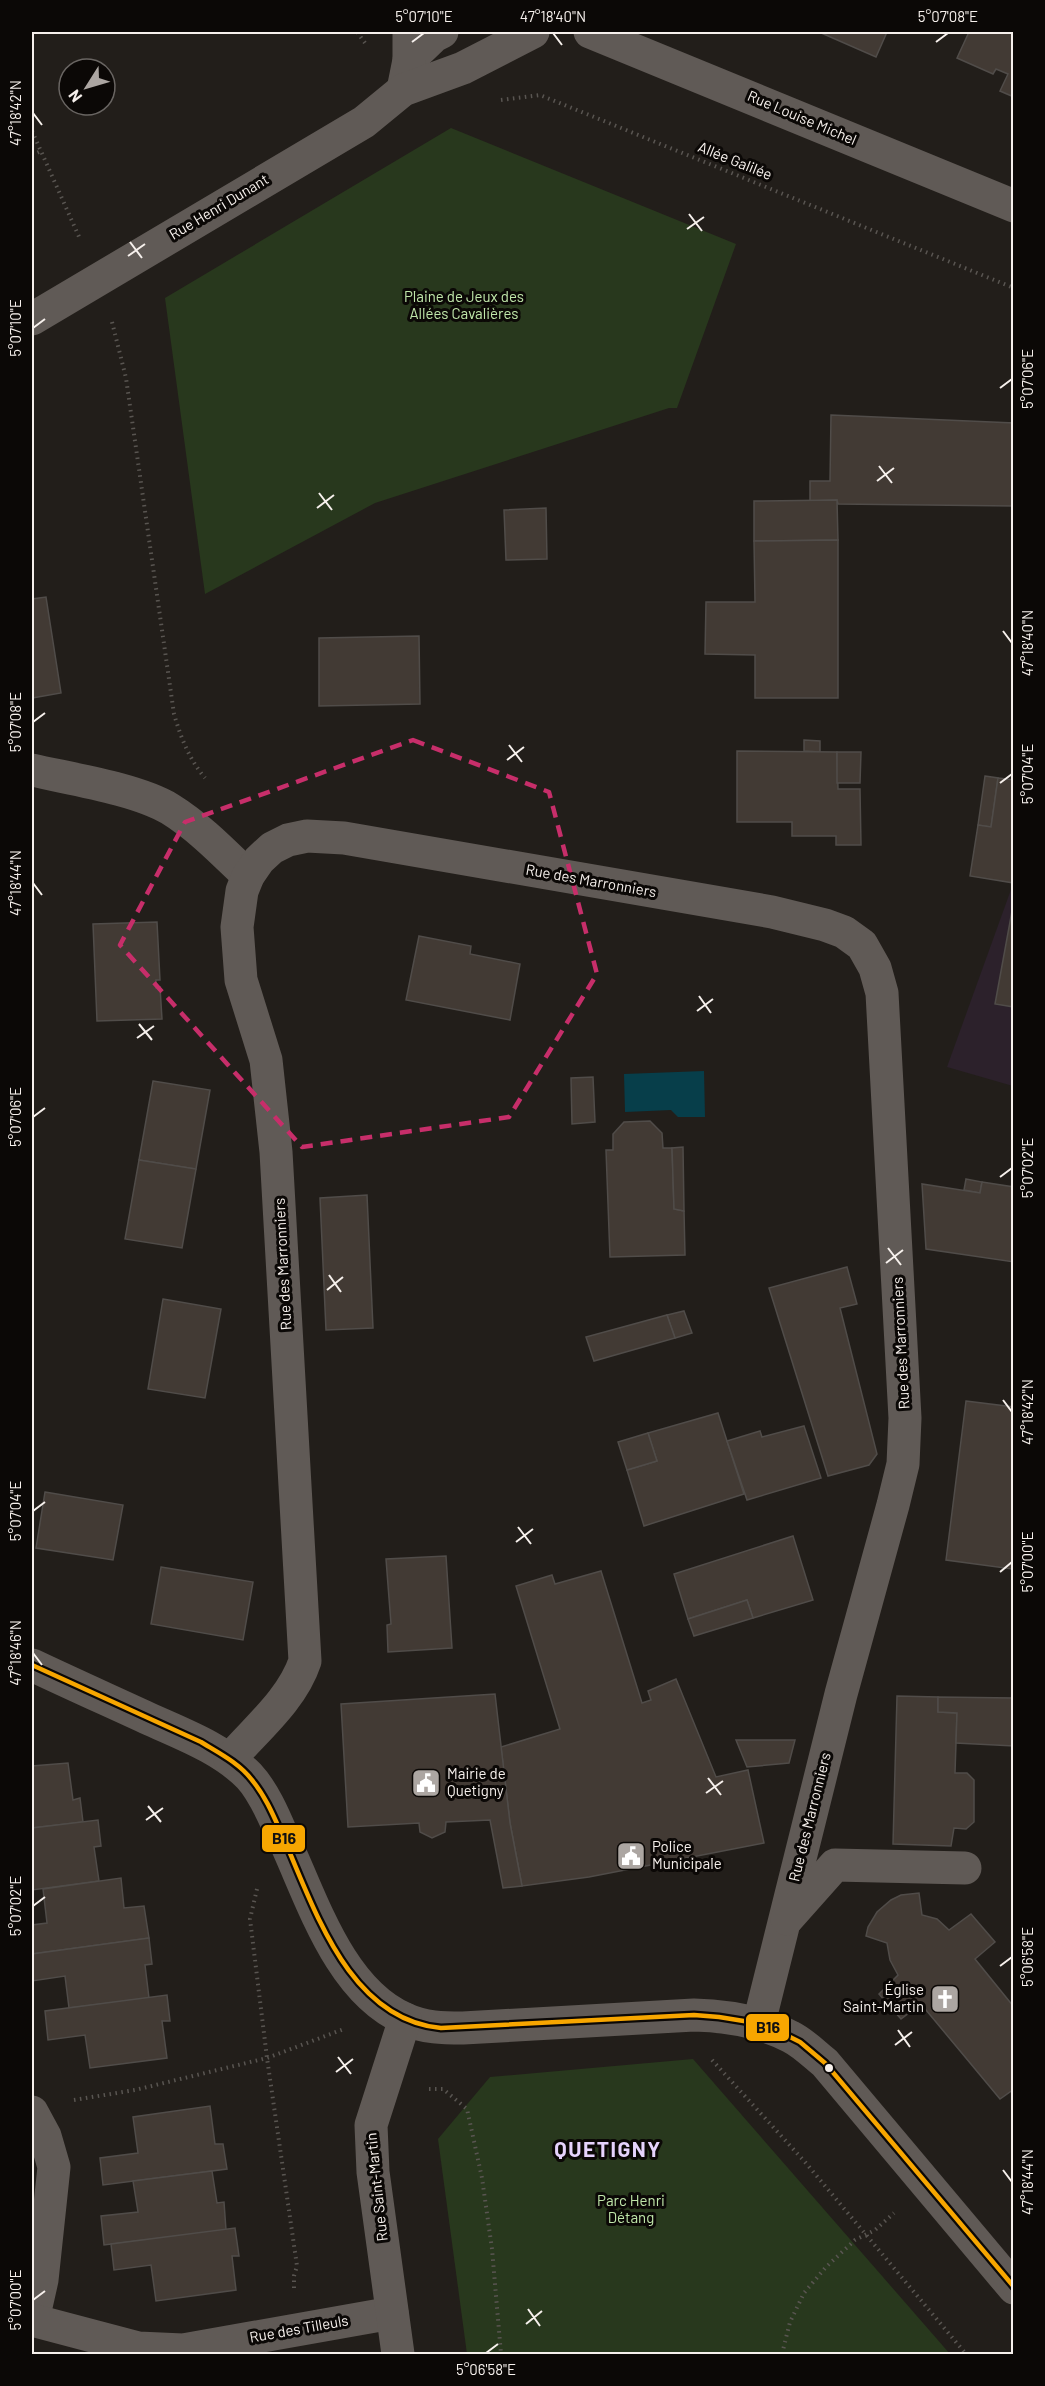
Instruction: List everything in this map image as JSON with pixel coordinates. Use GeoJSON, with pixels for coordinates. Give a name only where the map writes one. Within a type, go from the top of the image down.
{"type":"FeatureCollection","features":[{"type":"Feature","properties":{"kind":"street","name":"Rue Henri Dunant"},"geometry":{"type":"LineString","coordinates":[[32,319],[364,122],[407,60],[434,36],[442,32]]}},
{"type":"Feature","properties":{"kind":"street","name":"Rue Henri Dunant"},"geometry":{"type":"LineString","coordinates":[[407,60],[463,68],[532,32]]}},
{"type":"Feature","properties":{"kind":"street","name":"Rue Louise Michel"},"geometry":{"type":"LineString","coordinates":[[590,32],[623,37],[1014,207]]}},
{"type":"Feature","properties":{"kind":"street"},"geometry":{"type":"LineString","coordinates":[[32,770],[139,796],[170,809],[219,848],[248,876]]}},
{"type":"Feature","properties":{"kind":"street","name":"Rue des Marronniers"},"geometry":{"type":"LineString","coordinates":[[230,1759],[289,1692],[299,1677],[305,1661],[276,1152],[266,1060],[242,980],[237,927],[242,891],[248,876],[259,860],[272,848],[288,840],[307,836],[344,838],[772,912],[844,932],[862,945],[875,968],[882,993],[905,1406],[903,1464],[841,1694],[759,2023]]}},
{"type":"Feature","properties":{"kind":"street"},"geometry":{"type":"LineString","coordinates":[[32,1665],[198,1741],[230,1759],[251,1778],[275,1818],[316,1915],[332,1944],[353,1975],[378,2002],[405,2019],[433,2027],[463,2028],[694,2015],[724,2016],[759,2023],[793,2038],[825,2063],[1014,2288]]}},
{"type":"Feature","properties":{"kind":"street","name":"Rue des Marronniers"},"geometry":{"type":"LineString","coordinates":[[784,1922],[835,1865],[966,1868]]}},
{"type":"Feature","properties":{"kind":"street","name":"Rue Saint-Martin"},"geometry":{"type":"LineString","coordinates":[[398,2355],[371,2125],[405,2019]]}},
{"type":"Feature","properties":{"kind":"street"},"geometry":{"type":"LineString","coordinates":[[32,2112],[45,2136],[54,2167],[42,2280],[32,2320]]}},
{"type":"Feature","properties":{"kind":"street","name":"Rue des Tilleuls"},"geometry":{"type":"LineString","coordinates":[[32,2320],[138,2348],[183,2350],[392,2313]]}},
{"type":"Feature","properties":{"kind":"path","name":"Allée Galilée"},"geometry":{"type":"LineString","coordinates":[[497,100],[540,95],[1014,288]]}},
{"type":"Feature","properties":{"kind":"path"},"geometry":{"type":"LineString","coordinates":[[32,131],[107,303],[126,378],[174,714],[189,756],[212,785]]}},
{"type":"Feature","properties":{"kind":"path"},"geometry":{"type":"LineString","coordinates":[[32,155],[40,151]]}},
{"type":"Feature","properties":{"kind":"path"},"geometry":{"type":"LineString","coordinates":[[258,1885],[250,1918],[267,2058],[297,2266],[294,2276],[298,2329]]}},
{"type":"Feature","properties":{"kind":"path"},"geometry":{"type":"LineString","coordinates":[[69,2101],[135,2090],[267,2058],[350,2027]]}},
{"type":"Feature","properties":{"kind":"path"},"geometry":{"type":"LineString","coordinates":[[711,2059],[805,2162],[966,2355]]}},
{"type":"Feature","properties":{"kind":"path"},"geometry":{"type":"LineString","coordinates":[[381,2089],[443,2088],[467,2109],[482,2178],[492,2249],[501,2355]]}},
{"type":"Feature","properties":{"kind":"path"},"geometry":{"type":"LineString","coordinates":[[782,2355],[790,2322],[804,2293],[833,2260],[855,2240],[875,2230],[927,2185]]}},
{"type":"Feature","properties":{"kind":"highlighted area"},"geometry":{"type":"Polygon","coordinates":[[[413,740],[549,792],[597,974],[509,1117],[302,1147],[120,945],[185,822],[413,740]]]}},
{"type":"Feature","properties":{"kind":"shaded area"},"geometry":{"type":"Polygon","coordinates":[[[1013,884],[1013,1086],[947,1067],[1013,884]]]}},
{"type":"Feature","properties":{"kind":"green space","name":"Plaine de Jeux des Allées Cavalières"},"geometry":{"type":"Polygon","coordinates":[[[451,128],[736,244],[677,408],[669,408],[375,503],[205,594],[165,298],[451,128]]]}},
{"type":"Feature","properties":{"kind":"green space","name":"Parc Henri Détang"},"geometry":{"type":"Polygon","coordinates":[[[693,2059],[950,2354],[467,2354],[438,2139],[490,2077],[693,2059]]]}},
{"type":"Feature","properties":{"kind":"water"},"geometry":{"type":"Polygon","coordinates":[[[704,1071],[705,1117],[678,1117],[671,1110],[625,1112],[624,1074],[704,1071]]]}},
{"type":"Feature","properties":{"kind":"building"},"geometry":{"type":"Polygon","coordinates":[[[819,32],[887,32],[876,57],[819,32]]]}},
{"type":"Feature","properties":{"kind":"building"},"geometry":{"type":"Polygon","coordinates":[[[969,32],[1014,32],[1014,97],[1000,91],[1008,74],[996,69],[993,74],[957,58],[969,32]]]}},
{"type":"Feature","properties":{"kind":"building"},"geometry":{"type":"Polygon","coordinates":[[[831,415],[1014,423],[1014,506],[838,504],[837,500],[810,501],[810,481],[830,481],[831,415]]]}},
{"type":"Feature","properties":{"kind":"building"},"geometry":{"type":"Polygon","coordinates":[[[837,500],[838,540],[754,541],[754,501],[837,500]]]}},
{"type":"Feature","properties":{"kind":"building"},"geometry":{"type":"Polygon","coordinates":[[[546,508],[547,559],[506,560],[504,510],[546,508]]]}},
{"type":"Feature","properties":{"kind":"building"},"geometry":{"type":"Polygon","coordinates":[[[838,540],[838,698],[755,698],[755,655],[705,654],[706,602],[755,602],[754,541],[838,540]]]}},
{"type":"Feature","properties":{"kind":"building"},"geometry":{"type":"Polygon","coordinates":[[[46,597],[61,693],[32,698],[32,599],[46,597]]]}},
{"type":"Feature","properties":{"kind":"building"},"geometry":{"type":"Polygon","coordinates":[[[419,636],[420,704],[319,706],[319,638],[419,636]]]}},
{"type":"Feature","properties":{"kind":"building"},"geometry":{"type":"Polygon","coordinates":[[[804,740],[820,741],[820,752],[804,751],[804,740]]]}},
{"type":"Feature","properties":{"kind":"building"},"geometry":{"type":"Polygon","coordinates":[[[737,751],[837,752],[838,789],[860,789],[861,845],[836,845],[836,836],[792,836],[792,822],[737,822],[737,751]]]}},
{"type":"Feature","properties":{"kind":"building"},"geometry":{"type":"Polygon","coordinates":[[[837,752],[861,752],[860,783],[837,783],[837,752]]]}},
{"type":"Feature","properties":{"kind":"building"},"geometry":{"type":"Polygon","coordinates":[[[985,776],[998,778],[991,827],[978,825],[985,776]]]}},
{"type":"Feature","properties":{"kind":"building"},"geometry":{"type":"Polygon","coordinates":[[[998,778],[1014,780],[1014,883],[970,876],[978,825],[991,827],[998,778]]]}},
{"type":"Feature","properties":{"kind":"building"},"geometry":{"type":"Polygon","coordinates":[[[1014,900],[1014,1007],[995,1004],[1014,900]]]}},
{"type":"Feature","properties":{"kind":"building"},"geometry":{"type":"Polygon","coordinates":[[[157,922],[160,980],[156,980],[156,988],[160,987],[162,1019],[97,1021],[93,924],[157,922]]]}},
{"type":"Feature","properties":{"kind":"building"},"geometry":{"type":"Polygon","coordinates":[[[419,936],[471,946],[470,954],[520,964],[510,1020],[406,1000],[419,936]]]}},
{"type":"Feature","properties":{"kind":"building"},"geometry":{"type":"Polygon","coordinates":[[[593,1077],[595,1122],[572,1124],[571,1078],[593,1077]]]}},
{"type":"Feature","properties":{"kind":"building"},"geometry":{"type":"Polygon","coordinates":[[[153,1081],[210,1090],[196,1169],[139,1160],[153,1081]]]}},
{"type":"Feature","properties":{"kind":"building"},"geometry":{"type":"Polygon","coordinates":[[[650,1121],[662,1133],[663,1148],[672,1148],[674,1209],[684,1211],[685,1255],[610,1257],[606,1150],[613,1150],[613,1134],[624,1122],[650,1121]]]}},
{"type":"Feature","properties":{"kind":"building"},"geometry":{"type":"Polygon","coordinates":[[[683,1147],[684,1211],[674,1209],[672,1148],[683,1147]]]}},
{"type":"Feature","properties":{"kind":"building"},"geometry":{"type":"Polygon","coordinates":[[[139,1160],[196,1169],[182,1248],[125,1239],[139,1160]]]}},
{"type":"Feature","properties":{"kind":"building"},"geometry":{"type":"Polygon","coordinates":[[[966,1179],[982,1182],[980,1193],[964,1190],[966,1179]]]}},
{"type":"Feature","properties":{"kind":"building"},"geometry":{"type":"Polygon","coordinates":[[[982,1182],[1014,1187],[1014,1262],[926,1249],[922,1184],[980,1193],[982,1182]]]}},
{"type":"Feature","properties":{"kind":"building"},"geometry":{"type":"Polygon","coordinates":[[[367,1195],[373,1328],[326,1330],[320,1198],[367,1195]]]}},
{"type":"Feature","properties":{"kind":"building"},"geometry":{"type":"Polygon","coordinates":[[[847,1267],[857,1304],[840,1308],[877,1454],[869,1465],[828,1476],[769,1288],[847,1267]]]}},
{"type":"Feature","properties":{"kind":"building"},"geometry":{"type":"Polygon","coordinates":[[[163,1299],[221,1309],[205,1398],[148,1389],[163,1299]]]}},
{"type":"Feature","properties":{"kind":"building"},"geometry":{"type":"Polygon","coordinates":[[[684,1311],[692,1333],[675,1338],[667,1315],[684,1311]]]}},
{"type":"Feature","properties":{"kind":"building"},"geometry":{"type":"Polygon","coordinates":[[[667,1315],[675,1338],[594,1361],[586,1337],[667,1315]]]}},
{"type":"Feature","properties":{"kind":"building"},"geometry":{"type":"Polygon","coordinates":[[[966,1401],[1014,1407],[1012,1569],[946,1560],[966,1401]]]}},
{"type":"Feature","properties":{"kind":"building"},"geometry":{"type":"Polygon","coordinates":[[[718,1413],[744,1494],[644,1526],[627,1470],[657,1461],[648,1433],[718,1413]]]}},
{"type":"Feature","properties":{"kind":"building"},"geometry":{"type":"Polygon","coordinates":[[[804,1426],[821,1478],[747,1500],[727,1441],[760,1431],[762,1437],[804,1426]]]}},
{"type":"Feature","properties":{"kind":"building"},"geometry":{"type":"Polygon","coordinates":[[[648,1433],[657,1461],[627,1470],[618,1442],[648,1433]]]}},
{"type":"Feature","properties":{"kind":"building"},"geometry":{"type":"Polygon","coordinates":[[[45,1492],[123,1505],[113,1560],[36,1548],[45,1492]]]}},
{"type":"Feature","properties":{"kind":"building"},"geometry":{"type":"Polygon","coordinates":[[[793,1536],[813,1600],[753,1618],[747,1600],[688,1619],[674,1574],[793,1536]]]}},
{"type":"Feature","properties":{"kind":"building"},"geometry":{"type":"Polygon","coordinates":[[[446,1556],[452,1648],[388,1652],[387,1625],[391,1624],[386,1559],[446,1556]]]}},
{"type":"Feature","properties":{"kind":"building"},"geometry":{"type":"Polygon","coordinates":[[[161,1567],[253,1582],[243,1640],[151,1624],[161,1567]]]}},
{"type":"Feature","properties":{"kind":"building"},"geometry":{"type":"Polygon","coordinates":[[[601,1571],[642,1703],[651,1700],[648,1691],[676,1679],[716,1777],[748,1770],[764,1843],[589,1877],[522,1886],[510,1823],[501,1747],[560,1729],[516,1586],[552,1575],[555,1584],[601,1571]]]}},
{"type":"Feature","properties":{"kind":"building"},"geometry":{"type":"Polygon","coordinates":[[[747,1600],[753,1618],[694,1636],[688,1619],[747,1600]]]}},
{"type":"Feature","properties":{"kind":"building","name":"Mairie de Quetigny"},"geometry":{"type":"Polygon","coordinates":[[[495,1694],[510,1823],[522,1886],[503,1888],[490,1820],[446,1822],[445,1832],[432,1838],[420,1832],[419,1823],[348,1827],[341,1704],[495,1694]]]}},
{"type":"Feature","properties":{"kind":"building"},"geometry":{"type":"Polygon","coordinates":[[[897,1696],[938,1697],[938,1712],[957,1713],[955,1773],[967,1773],[974,1780],[974,1822],[966,1829],[954,1828],[951,1846],[893,1844],[897,1696]]]}},
{"type":"Feature","properties":{"kind":"building"},"geometry":{"type":"Polygon","coordinates":[[[938,1697],[1014,1698],[1014,1746],[956,1743],[957,1713],[938,1712],[938,1697]]]}},
{"type":"Feature","properties":{"kind":"building"},"geometry":{"type":"Polygon","coordinates":[[[736,1740],[795,1740],[789,1763],[747,1767],[736,1740]]]}},
{"type":"Feature","properties":{"kind":"building"},"geometry":{"type":"Polygon","coordinates":[[[68,1763],[73,1800],[80,1798],[83,1822],[32,1828],[32,1766],[68,1763]]]}},
{"type":"Feature","properties":{"kind":"building"},"geometry":{"type":"Polygon","coordinates":[[[98,1820],[101,1846],[94,1847],[99,1881],[32,1890],[32,1828],[98,1820]]]}},
{"type":"Feature","properties":{"kind":"building"},"geometry":{"type":"Polygon","coordinates":[[[121,1878],[124,1908],[144,1906],[149,1938],[32,1954],[32,1925],[47,1923],[43,1889],[121,1878]]]}},
{"type":"Feature","properties":{"kind":"building","name":"Église Saint-Martin"},"geometry":{"type":"Polygon","coordinates":[[[919,1893],[922,1915],[937,1919],[949,1930],[971,1914],[995,1942],[975,1959],[1014,2007],[1014,2089],[1000,2099],[921,2004],[901,2019],[879,1994],[898,1975],[890,1960],[887,1943],[866,1936],[868,1927],[877,1912],[891,1900],[901,1895],[919,1893]]]}},
{"type":"Feature","properties":{"kind":"building"},"geometry":{"type":"Polygon","coordinates":[[[149,1938],[152,1964],[145,1965],[149,1998],[69,2008],[65,1976],[32,1981],[32,1954],[149,1938]]]}},
{"type":"Feature","properties":{"kind":"building"},"geometry":{"type":"Polygon","coordinates":[[[167,1995],[170,2021],[162,2021],[167,2058],[90,2068],[85,2035],[48,2040],[45,2011],[167,1995]]]}},
{"type":"Feature","properties":{"kind":"building"},"geometry":{"type":"Polygon","coordinates":[[[210,2106],[215,2144],[223,2144],[227,2169],[103,2185],[100,2158],[138,2153],[133,2117],[210,2106]]]}},
{"type":"Feature","properties":{"kind":"building"},"geometry":{"type":"Polygon","coordinates":[[[212,2171],[217,2203],[224,2202],[226,2230],[104,2245],[101,2216],[138,2212],[133,2181],[212,2171]]]}},
{"type":"Feature","properties":{"kind":"building"},"geometry":{"type":"Polygon","coordinates":[[[235,2228],[239,2256],[232,2256],[236,2290],[156,2301],[151,2265],[114,2270],[111,2244],[235,2228]]]}},
{"type":"Feature","properties":{"kind":"transit line","name":"B16"},"geometry":{"type":"LineString","coordinates":[[32,1665],[201,1742],[241,1768],[257,1787],[269,1807],[308,1896],[339,1956],[359,1983],[382,2004],[409,2020],[441,2028],[694,2015],[756,2023],[780,2032],[800,2042],[825,2063],[1014,2287]]}},
{"type":"Feature","properties":{"kind":"place","name":"Mairie de Quetigny"},"geometry":{"type":"Point","coordinates":[426,1783]}},
{"type":"Feature","properties":{"kind":"place","name":"Police Municipale"},"geometry":{"type":"Point","coordinates":[631,1856]}},
{"type":"Feature","properties":{"kind":"place","name":"Église Saint-Martin"},"geometry":{"type":"Point","coordinates":[945,1999]}},
{"type":"Feature","properties":{"kind":"district","name":"QUETIGNY"},"geometry":{"type":"Point","coordinates":[608,2150]}}]}
